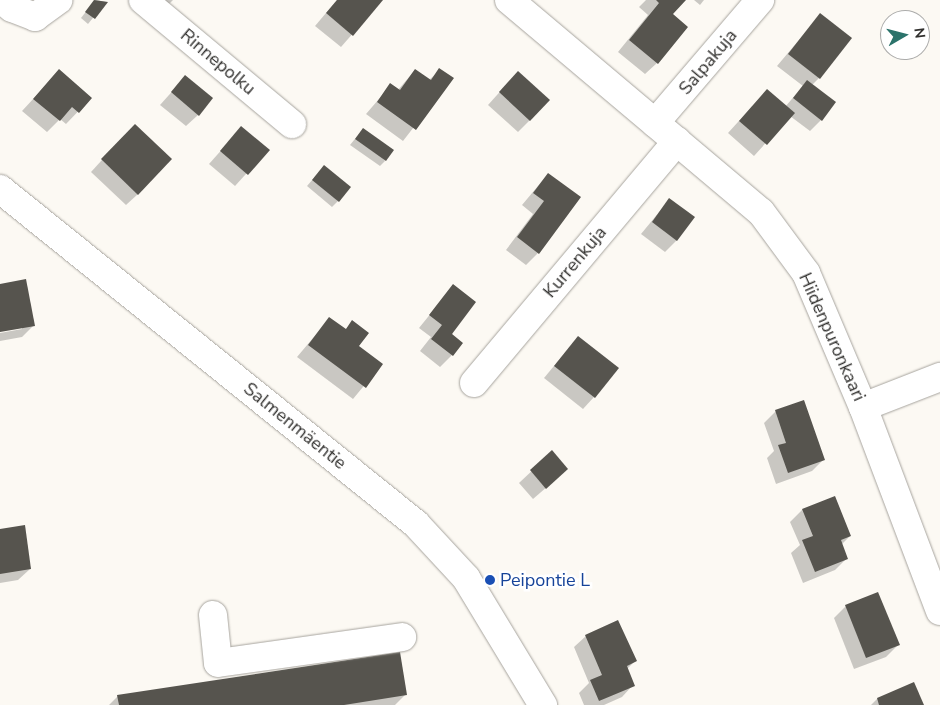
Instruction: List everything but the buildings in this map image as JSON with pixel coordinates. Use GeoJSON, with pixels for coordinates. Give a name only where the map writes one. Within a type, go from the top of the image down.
{"type":"FeatureCollection","features":[{"type":"Feature","properties":{"kind":"street"},"geometry":{"type":"LineString","coordinates":[[2,0],[12,8],[35,17],[56,3]]}},
{"type":"Feature","properties":{"kind":"street","name":"Rinnepolku"},"geometry":{"type":"LineString","coordinates":[[143,0],[292,124]]}},
{"type":"Feature","properties":{"kind":"street","name":"Hiidenpuronkaari"},"geometry":{"type":"LineString","coordinates":[[509,0],[761,212],[806,274],[863,407],[940,611]]}},
{"type":"Feature","properties":{"kind":"street","name":"Salpakuja"},"geometry":{"type":"LineString","coordinates":[[656,123],[760,0]]}},
{"type":"Feature","properties":{"kind":"street","name":"Kurrenkuja"},"geometry":{"type":"LineString","coordinates":[[474,383],[677,140]]}},
{"type":"Feature","properties":{"kind":"street","name":"Salmenmäentie"},"geometry":{"type":"LineString","coordinates":[[0,189],[416,524],[466,578],[543,705]]}},
{"type":"Feature","properties":{"kind":"street"},"geometry":{"type":"LineString","coordinates":[[863,407],[940,377]]}},
{"type":"Feature","properties":{"kind":"street"},"geometry":{"type":"LineString","coordinates":[[212,615],[218,664],[402,637]]}},
{"type":"Feature","properties":{"kind":"place","name":"Peipontie L"},"geometry":{"type":"Point","coordinates":[490,580]}}]}
